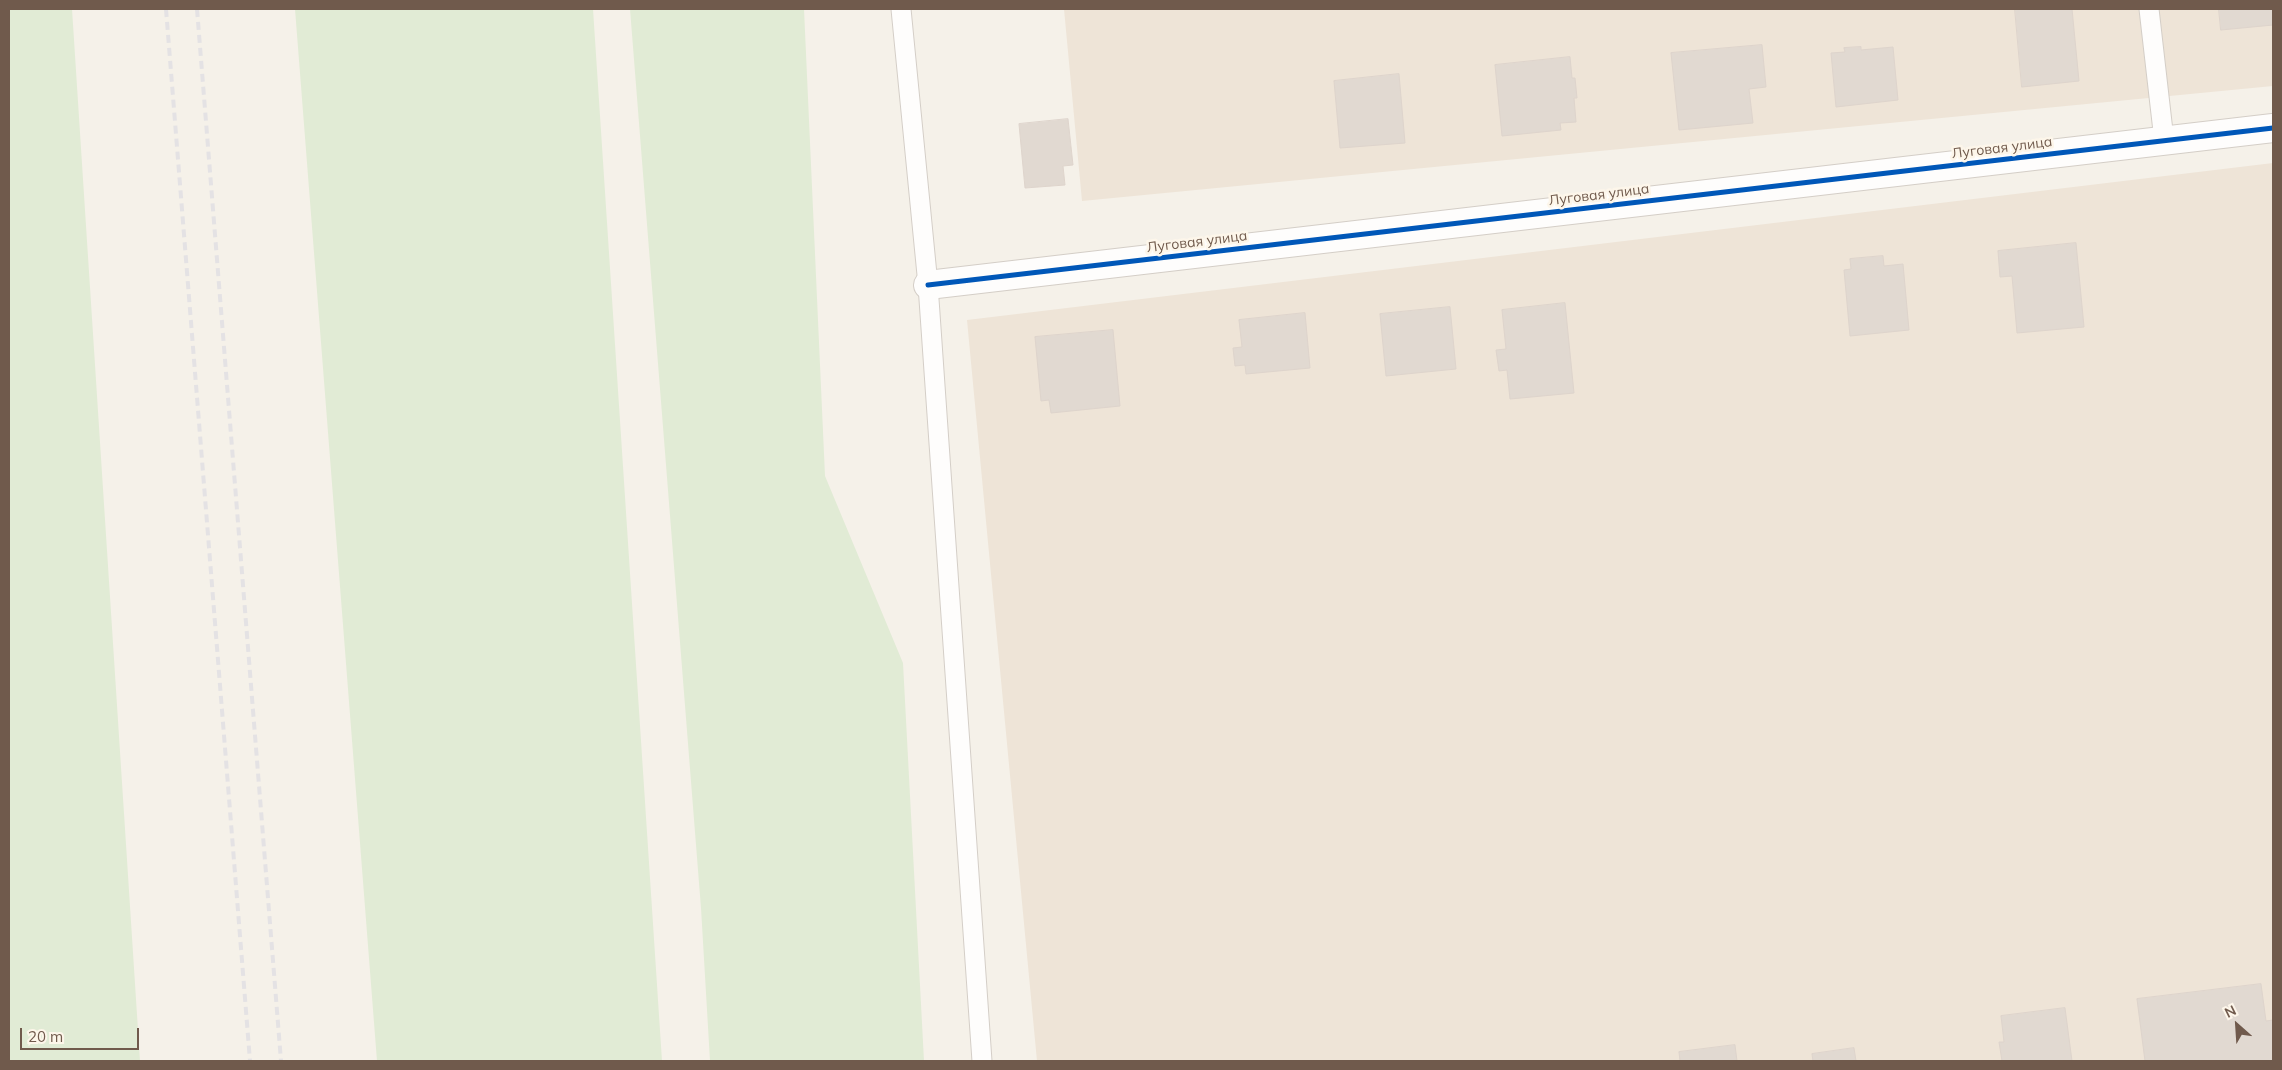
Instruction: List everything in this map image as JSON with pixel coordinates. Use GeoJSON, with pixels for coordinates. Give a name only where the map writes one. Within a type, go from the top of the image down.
{"type":"FeatureCollection","features":[{"type":"Feature","properties":{"kind":"street","name":"Луговая улица"},"geometry":{"type":"LineString","coordinates":[[928,285],[2273,128]]}},
{"type":"Feature","properties":{"kind":"lane"},"geometry":{"type":"LineString","coordinates":[[901,9],[928,285],[982,1061]]}},
{"type":"Feature","properties":{"kind":"lane"},"geometry":{"type":"LineString","coordinates":[[2149,9],[2164,140]]}},
{"type":"Feature","properties":{"kind":"shaded area"},"geometry":{"type":"Polygon","coordinates":[[[1064,9],[2273,9],[2273,86],[1082,201],[1064,9]]]}},
{"type":"Feature","properties":{"kind":"shaded area"},"geometry":{"type":"Polygon","coordinates":[[[2273,163],[2273,1061],[1037,1061],[967,320],[2273,163]]]}},
{"type":"Feature","properties":{"kind":"green space"},"geometry":{"type":"Polygon","coordinates":[[[9,9],[72,9],[140,1061],[9,1061],[9,9]]]}},
{"type":"Feature","properties":{"kind":"green space"},"geometry":{"type":"Polygon","coordinates":[[[295,9],[593,9],[662,1061],[377,1061],[295,9]]]}},
{"type":"Feature","properties":{"kind":"green space"},"geometry":{"type":"Polygon","coordinates":[[[630,9],[804,9],[825,476],[903,663],[924,1061],[710,1061],[701,908],[630,9]]]}},
{"type":"Feature","properties":{"kind":"building"},"geometry":{"type":"Polygon","coordinates":[[[2015,9],[2072,9],[2079,81],[2022,87],[2015,9]]]}},
{"type":"Feature","properties":{"kind":"building"},"geometry":{"type":"Polygon","coordinates":[[[2219,9],[2273,9],[2273,25],[2221,30],[2219,9]]]}},
{"type":"Feature","properties":{"kind":"building"},"geometry":{"type":"Polygon","coordinates":[[[1762,45],[1766,87],[1749,89],[1753,123],[1679,130],[1671,53],[1762,45]]]}},
{"type":"Feature","properties":{"kind":"building"},"geometry":{"type":"Polygon","coordinates":[[[1861,47],[1861,50],[1893,47],[1898,100],[1836,107],[1831,53],[1845,52],[1844,48],[1861,47]]]}},
{"type":"Feature","properties":{"kind":"building"},"geometry":{"type":"Polygon","coordinates":[[[1570,57],[1572,78],[1575,78],[1577,98],[1574,98],[1576,122],[1560,123],[1561,130],[1502,136],[1495,65],[1570,57]]]}},
{"type":"Feature","properties":{"kind":"building"},"geometry":{"type":"Polygon","coordinates":[[[1399,74],[1405,143],[1340,148],[1334,81],[1399,74]]]}},
{"type":"Feature","properties":{"kind":"building"},"geometry":{"type":"Polygon","coordinates":[[[1068,119],[1073,165],[1063,166],[1065,185],[1025,188],[1019,124],[1068,119]]]}},
{"type":"Feature","properties":{"kind":"building"},"geometry":{"type":"Polygon","coordinates":[[[2076,243],[2084,327],[2017,333],[2012,276],[2000,277],[1998,251],[2076,243]]]}},
{"type":"Feature","properties":{"kind":"building"},"geometry":{"type":"Polygon","coordinates":[[[1883,256],[1884,266],[1903,264],[1909,330],[1850,336],[1844,270],[1851,269],[1850,259],[1883,256]]]}},
{"type":"Feature","properties":{"kind":"building"},"geometry":{"type":"Polygon","coordinates":[[[1565,303],[1574,393],[1510,399],[1507,370],[1499,371],[1496,350],[1506,349],[1502,310],[1565,303]]]}},
{"type":"Feature","properties":{"kind":"building"},"geometry":{"type":"Polygon","coordinates":[[[1450,307],[1456,369],[1386,376],[1380,314],[1450,307]]]}},
{"type":"Feature","properties":{"kind":"building"},"geometry":{"type":"Polygon","coordinates":[[[1305,313],[1310,368],[1246,374],[1245,365],[1235,366],[1233,348],[1242,347],[1239,320],[1305,313]]]}},
{"type":"Feature","properties":{"kind":"building"},"geometry":{"type":"Polygon","coordinates":[[[1113,330],[1120,406],[1051,413],[1049,400],[1041,401],[1035,337],[1113,330]]]}},
{"type":"Feature","properties":{"kind":"building"},"geometry":{"type":"Polygon","coordinates":[[[2261,984],[2266,1021],[2273,1020],[2273,1061],[2145,1061],[2137,999],[2261,984]]]}},
{"type":"Feature","properties":{"kind":"building"},"geometry":{"type":"Polygon","coordinates":[[[2065,1008],[2072,1061],[2002,1061],[1999,1042],[2004,1042],[2001,1016],[2065,1008]]]}},
{"type":"Feature","properties":{"kind":"building"},"geometry":{"type":"Polygon","coordinates":[[[1735,1045],[1737,1061],[1680,1061],[1679,1052],[1735,1045]]]}},
{"type":"Feature","properties":{"kind":"building"},"geometry":{"type":"Polygon","coordinates":[[[1854,1048],[1856,1061],[1813,1061],[1812,1054],[1854,1048]]]}},
{"type":"Feature","properties":{"kind":"railway"},"geometry":{"type":"LineString","coordinates":[[166,9],[250,1061]]}},
{"type":"Feature","properties":{"kind":"railway"},"geometry":{"type":"LineString","coordinates":[[197,9],[281,1061]]}},
{"type":"Feature","properties":{"kind":"cycle path"},"geometry":{"type":"LineString","coordinates":[[928,285],[2273,128]]}}]}
